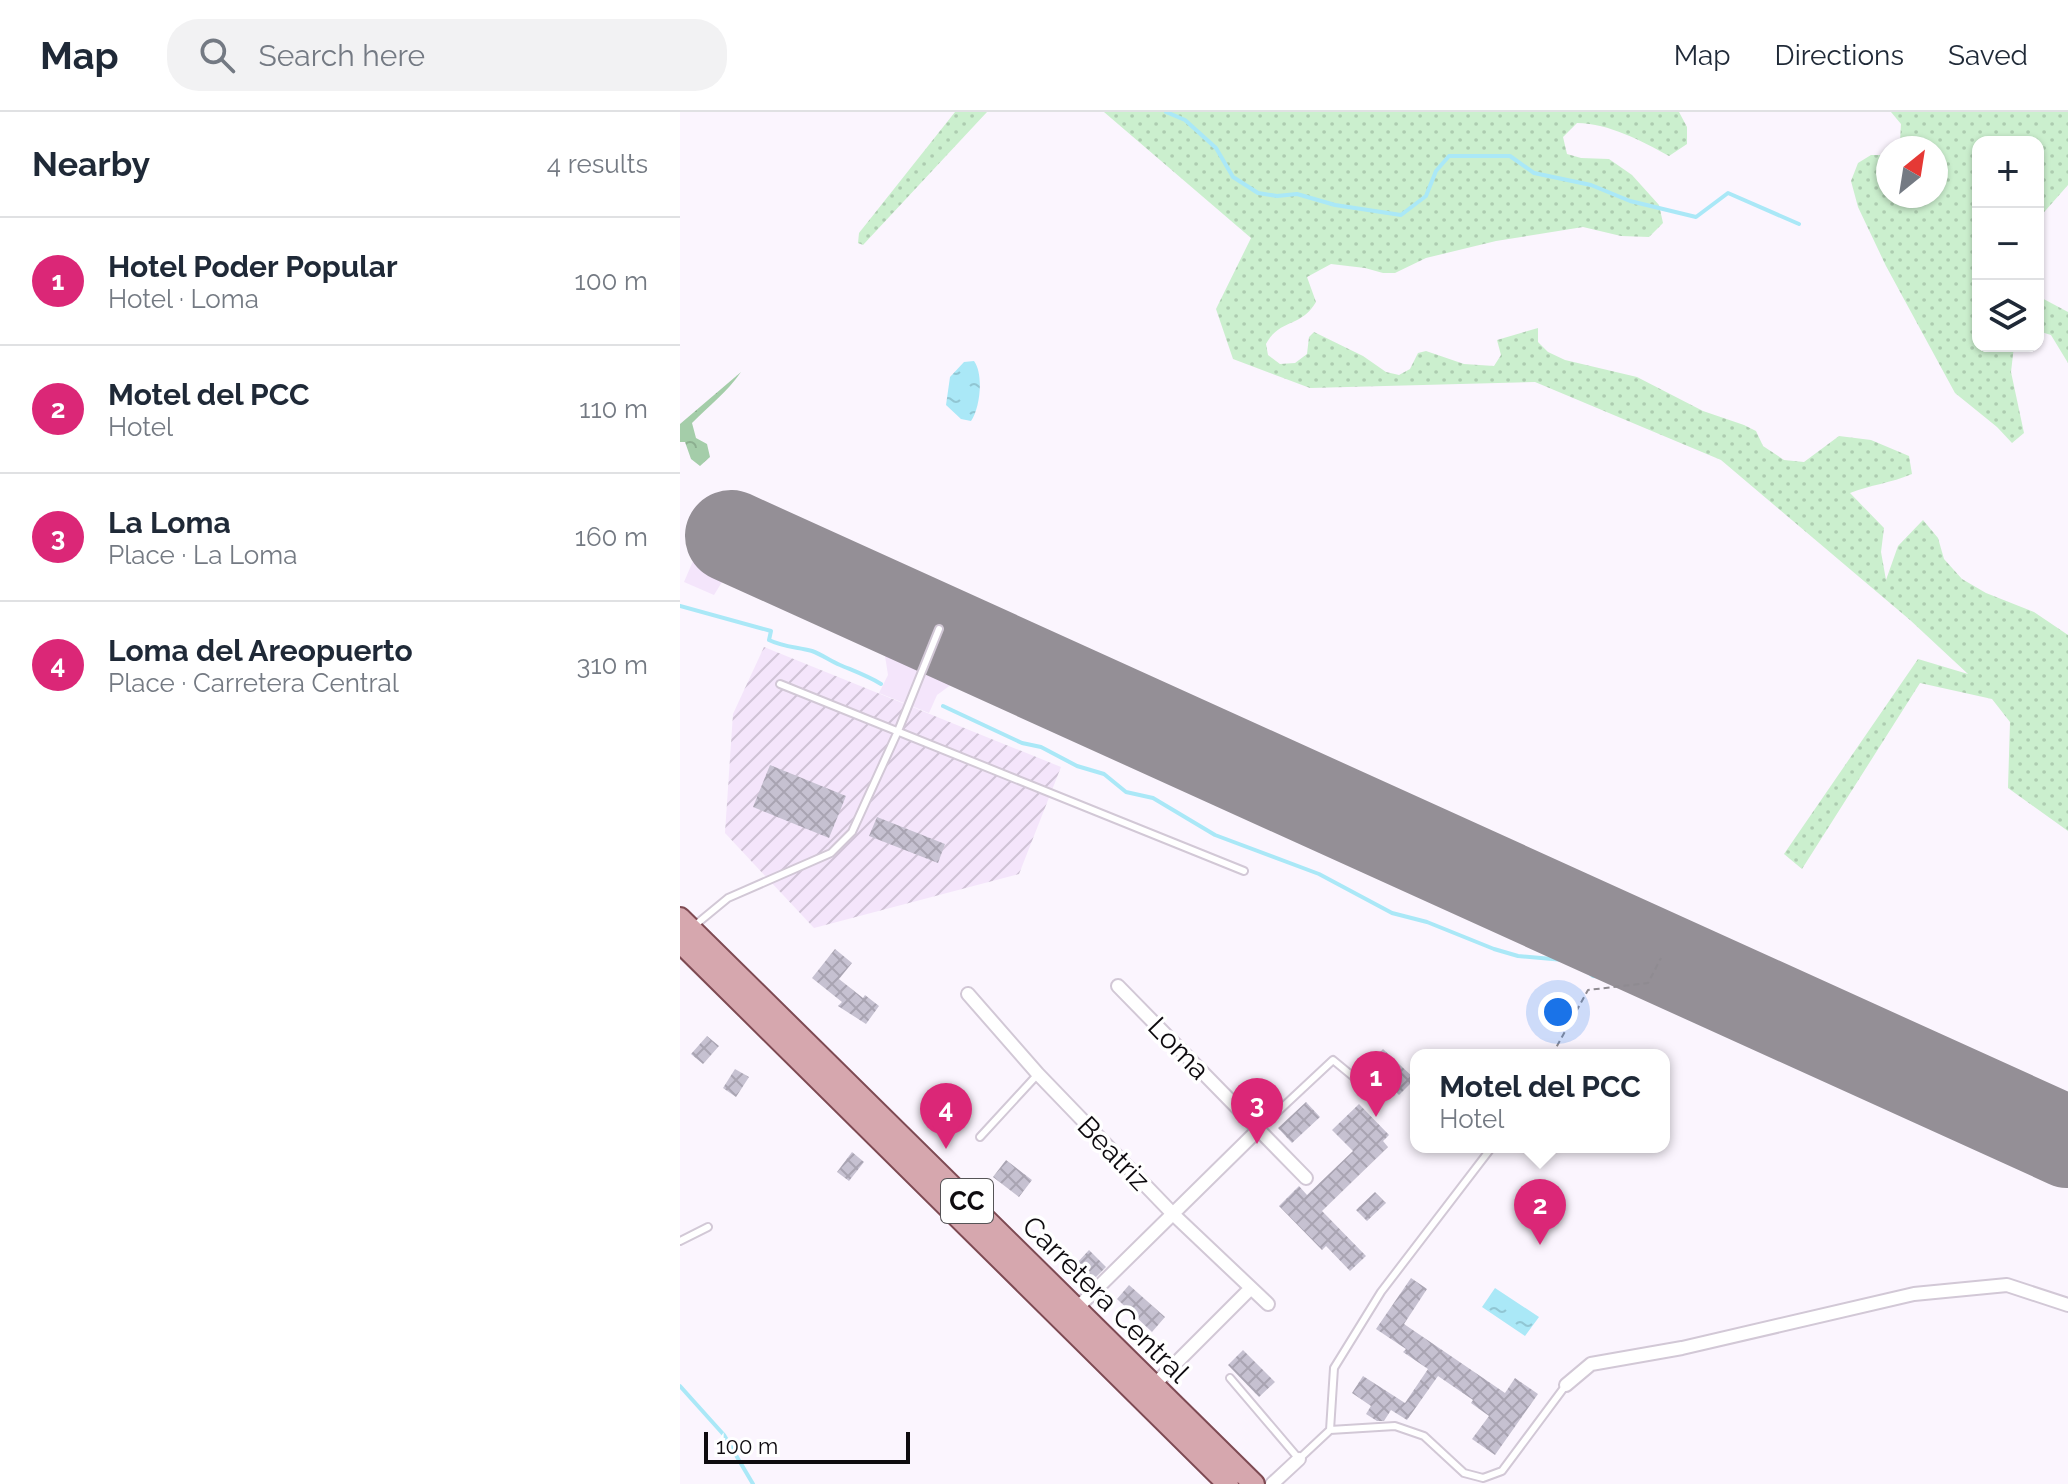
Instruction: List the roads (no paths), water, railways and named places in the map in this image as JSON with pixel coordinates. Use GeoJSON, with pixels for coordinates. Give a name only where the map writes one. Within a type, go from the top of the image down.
{"type":"FeatureCollection","features":[{"type":"Feature","properties":{"kind":"main road","name":"Carretera Central"},"geometry":{"type":"LineString","coordinates":[[683,932],[1148,1391],[1254,1484]]}},
{"type":"Feature","properties":{"kind":"main road","name":"Carretera Central"},"geometry":{"type":"LineString","coordinates":[[1148,1391],[1228,1484]]}},
{"type":"Feature","properties":{"kind":"street","name":"Loma"},"geometry":{"type":"LineString","coordinates":[[1118,986],[1306,1178]]}},
{"type":"Feature","properties":{"kind":"street","name":"Beatriz"},"geometry":{"type":"LineString","coordinates":[[968,994],[1038,1074],[1173,1214],[1268,1304]]}},
{"type":"Feature","properties":{"kind":"street"},"geometry":{"type":"LineString","coordinates":[[1071,1315],[1258,1130]]}},
{"type":"Feature","properties":{"kind":"street"},"geometry":{"type":"LineString","coordinates":[[1566,1385],[1591,1364],[1682,1348],[1914,1294],[2007,1285],[2068,1305]]}},
{"type":"Feature","properties":{"kind":"street"},"geometry":{"type":"LineString","coordinates":[[1148,1391],[1250,1289]]}},
{"type":"Feature","properties":{"kind":"street"},"geometry":{"type":"LineString","coordinates":[[1272,1484],[1299,1459]]}},
{"type":"Feature","properties":{"kind":"lane"},"geometry":{"type":"LineString","coordinates":[[683,932],[728,898],[831,853],[852,832],[898,731],[939,629]]}},
{"type":"Feature","properties":{"kind":"lane"},"geometry":{"type":"LineString","coordinates":[[780,684],[1244,871]]}},
{"type":"Feature","properties":{"kind":"lane"},"geometry":{"type":"LineString","coordinates":[[1258,1130],[1333,1060],[1367,1088]]}},
{"type":"Feature","properties":{"kind":"lane"},"geometry":{"type":"LineString","coordinates":[[980,1137],[1038,1074]]}},
{"type":"Feature","properties":{"kind":"lane"},"geometry":{"type":"LineString","coordinates":[[1330,1430],[1334,1368],[1381,1292],[1487,1153]]}},
{"type":"Feature","properties":{"kind":"lane"},"geometry":{"type":"LineString","coordinates":[[680,1241],[708,1227]]}},
{"type":"Feature","properties":{"kind":"lane"},"geometry":{"type":"LineString","coordinates":[[1230,1378],[1299,1459],[1330,1430],[1395,1426],[1424,1436],[1464,1473],[1483,1478],[1502,1471],[1566,1385]]}},
{"type":"Feature","properties":{"kind":"water"},"geometry":{"type":"Polygon","coordinates":[[[974,361],[980,391],[971,421],[961,419],[946,405],[950,377],[964,362],[974,361]]]}},
{"type":"Feature","properties":{"kind":"water"},"geometry":{"type":"Polygon","coordinates":[[[1495,1288],[1539,1317],[1525,1336],[1482,1307],[1495,1288]]]}},
{"type":"Feature","properties":{"kind":"waterway"},"geometry":{"type":"LineString","coordinates":[[1166,112],[1185,120],[1216,148],[1233,177],[1258,193],[1277,196],[1297,194],[1335,205],[1401,215],[1426,196],[1436,171],[1449,156],[1510,156],[1534,173],[1591,185],[1630,201],[1696,217],[1728,193],[1799,224]]}},
{"type":"Feature","properties":{"kind":"waterway"},"geometry":{"type":"LineString","coordinates":[[680,606],[771,631],[769,640],[812,651],[881,684]]}},
{"type":"Feature","properties":{"kind":"waterway"},"geometry":{"type":"LineString","coordinates":[[943,706],[1022,743],[1041,747],[1077,766],[1104,774],[1126,792],[1153,798],[1215,835],[1319,874],[1392,913],[1427,922],[1518,956],[1575,961],[1593,976],[1620,978]]}},
{"type":"Feature","properties":{"kind":"waterway"},"geometry":{"type":"LineString","coordinates":[[680,1386],[724,1435],[753,1484]]}},
{"type":"Feature","properties":{"kind":"place","name":"Hotel Poder Popular"},"geometry":{"type":"Point","coordinates":[1376,1117]}},
{"type":"Feature","properties":{"kind":"place","name":"La Loma"},"geometry":{"type":"Point","coordinates":[1257,1144]}},
{"type":"Feature","properties":{"kind":"place","name":"Loma del Areopuerto"},"geometry":{"type":"Point","coordinates":[946,1149]}},
{"type":"Feature","properties":{"kind":"place","name":"Motel del PCC"},"geometry":{"type":"Point","coordinates":[1540,1245]}}]}
